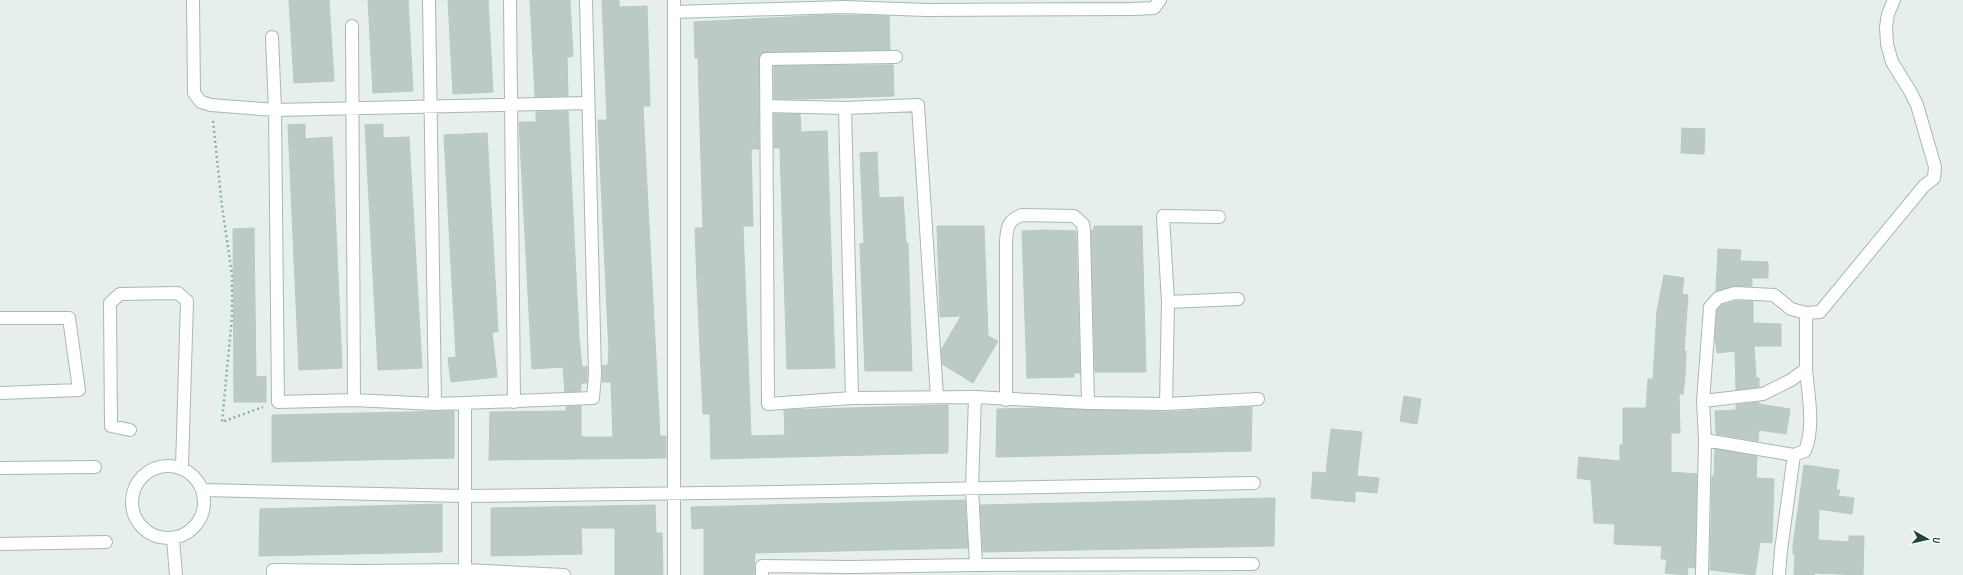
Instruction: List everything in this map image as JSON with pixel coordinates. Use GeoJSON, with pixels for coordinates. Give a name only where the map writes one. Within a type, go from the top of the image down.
{"type":"FeatureCollection","features":[{"type":"Feature","properties":{"kind":"street"},"geometry":{"type":"LineString","coordinates":[[193,0],[194,93],[201,102],[211,105],[275,110],[587,103]]}},
{"type":"Feature","properties":{"kind":"street"},"geometry":{"type":"LineString","coordinates":[[429,0],[435,404]]}},
{"type":"Feature","properties":{"kind":"street"},"geometry":{"type":"LineString","coordinates":[[510,0],[514,402]]}},
{"type":"Feature","properties":{"kind":"street"},"geometry":{"type":"LineString","coordinates":[[272,38],[275,110],[278,402],[354,400],[435,404],[593,398],[595,375],[587,103],[586,0]]}},
{"type":"Feature","properties":{"kind":"street"},"geometry":{"type":"LineString","coordinates":[[674,575],[674,6],[844,3],[926,5],[1080,4],[1153,8],[1160,0]]}},
{"type":"Feature","properties":{"kind":"street"},"geometry":{"type":"LineString","coordinates":[[1702,575],[1705,440],[1703,401],[1710,307],[1718,298],[1736,292],[1774,295],[1791,309],[1806,314],[1820,312],[1924,186],[1931,182],[1935,174],[1935,167],[1917,105],[1892,62],[1887,44],[1886,27],[1888,14],[1894,0]]}},
{"type":"Feature","properties":{"kind":"street"},"geometry":{"type":"LineString","coordinates":[[352,26],[354,400]]}},
{"type":"Feature","properties":{"kind":"street"},"geometry":{"type":"LineString","coordinates":[[896,57],[766,59],[768,404],[852,398],[975,396],[1006,400],[1166,404],[1258,399]]}},
{"type":"Feature","properties":{"kind":"street"},"geometry":{"type":"LineString","coordinates":[[766,106],[845,108],[918,105],[937,397]]}},
{"type":"Feature","properties":{"kind":"street"},"geometry":{"type":"LineString","coordinates":[[845,108],[852,398]]}},
{"type":"Feature","properties":{"kind":"street"},"geometry":{"type":"LineString","coordinates":[[1006,400],[1006,241],[1009,223],[1014,218],[1022,215],[1074,216],[1083,224],[1084,232],[1088,403]]}},
{"type":"Feature","properties":{"kind":"street"},"geometry":{"type":"LineString","coordinates":[[1166,404],[1168,302],[1163,216],[1219,217]]}},
{"type":"Feature","properties":{"kind":"street"},"geometry":{"type":"LineString","coordinates":[[130,430],[111,426],[110,303],[120,294],[178,293],[186,301],[182,467]]}},
{"type":"Feature","properties":{"kind":"street"},"geometry":{"type":"LineString","coordinates":[[1168,302],[1238,300]]}},
{"type":"Feature","properties":{"kind":"street"},"geometry":{"type":"LineString","coordinates":[[1705,440],[1794,455],[1805,451],[1808,443],[1809,422],[1806,369],[1806,314]]}},
{"type":"Feature","properties":{"kind":"street"},"geometry":{"type":"LineString","coordinates":[[0,318],[69,318],[79,390],[0,393]]}},
{"type":"Feature","properties":{"kind":"street"},"geometry":{"type":"LineString","coordinates":[[1703,401],[1763,394],[1791,380],[1806,369]]}},
{"type":"Feature","properties":{"kind":"street"},"geometry":{"type":"LineString","coordinates":[[975,396],[972,488],[976,565]]}},
{"type":"Feature","properties":{"kind":"street"},"geometry":{"type":"LineString","coordinates":[[464,403],[466,496],[465,570]]}},
{"type":"Feature","properties":{"kind":"street"},"geometry":{"type":"LineString","coordinates":[[1779,575],[1794,455]]}},
{"type":"Feature","properties":{"kind":"street"},"geometry":{"type":"LineString","coordinates":[[168,465],[182,467],[194,475],[204,490],[202,516],[194,528],[182,536],[173,539],[154,536],[142,528],[134,516],[132,502],[134,487],[142,476],[154,468],[168,465]]}},
{"type":"Feature","properties":{"kind":"street"},"geometry":{"type":"LineString","coordinates":[[0,468],[95,467]]}},
{"type":"Feature","properties":{"kind":"street"},"geometry":{"type":"LineString","coordinates":[[204,490],[466,496],[675,494],[1254,483]]}},
{"type":"Feature","properties":{"kind":"street"},"geometry":{"type":"LineString","coordinates":[[173,539],[176,575]]}},
{"type":"Feature","properties":{"kind":"street"},"geometry":{"type":"LineString","coordinates":[[0,544],[106,542]]}},
{"type":"Feature","properties":{"kind":"street"},"geometry":{"type":"LineString","coordinates":[[762,575],[762,566],[850,571],[928,571],[976,565],[1008,570],[1160,570],[1235,569],[1253,564]]}},
{"type":"Feature","properties":{"kind":"street"},"geometry":{"type":"LineString","coordinates":[[273,575],[273,570],[360,573],[434,573],[465,570],[564,575]]}},
{"type":"Feature","properties":{"kind":"path"},"geometry":{"type":"LineString","coordinates":[[211,105],[222,206],[232,275],[232,316],[222,422],[278,402]]}},
{"type":"Feature","properties":{"kind":"building"},"geometry":{"type":"Polygon","coordinates":[[[289,0],[329,0],[334,81],[294,83],[289,0]]]}},
{"type":"Feature","properties":{"kind":"building"},"geometry":{"type":"Polygon","coordinates":[[[368,0],[408,0],[413,91],[373,93],[368,0]]]}},
{"type":"Feature","properties":{"kind":"building"},"geometry":{"type":"Polygon","coordinates":[[[448,0],[488,0],[493,92],[453,94],[448,0]]]}},
{"type":"Feature","properties":{"kind":"building"},"geometry":{"type":"Polygon","coordinates":[[[530,0],[570,0],[573,56],[567,57],[568,96],[535,97],[530,0]]]}},
{"type":"Feature","properties":{"kind":"building"},"geometry":{"type":"Polygon","coordinates":[[[602,0],[619,0],[619,7],[647,6],[650,106],[643,106],[660,436],[666,436],[666,458],[489,460],[490,412],[566,411],[566,407],[581,406],[581,437],[613,437],[611,382],[602,382],[602,366],[608,365],[609,352],[598,120],[607,120],[602,0]]]}},
{"type":"Feature","properties":{"kind":"building"},"geometry":{"type":"Polygon","coordinates":[[[827,15],[889,16],[890,50],[766,52],[759,56],[759,149],[751,149],[753,226],[743,226],[751,436],[785,435],[784,410],[948,405],[948,453],[711,459],[710,414],[703,414],[697,283],[695,228],[703,228],[698,58],[695,58],[694,22],[827,15]]]}},
{"type":"Feature","properties":{"kind":"building"},"geometry":{"type":"Polygon","coordinates":[[[893,65],[894,96],[774,99],[774,66],[893,65]]]}},
{"type":"Feature","properties":{"kind":"building"},"geometry":{"type":"Polygon","coordinates":[[[568,111],[579,338],[582,367],[587,366],[587,383],[581,383],[581,391],[565,392],[563,367],[532,369],[519,122],[536,122],[536,112],[568,111]]]}},
{"type":"Feature","properties":{"kind":"building"},"geometry":{"type":"Polygon","coordinates":[[[774,114],[800,114],[801,132],[827,131],[835,368],[787,369],[780,148],[774,148],[774,114]]]}},
{"type":"Feature","properties":{"kind":"building"},"geometry":{"type":"Polygon","coordinates":[[[305,124],[305,139],[332,137],[342,368],[299,370],[288,125],[305,124]]]}},
{"type":"Feature","properties":{"kind":"building"},"geometry":{"type":"Polygon","coordinates":[[[383,124],[383,138],[409,137],[422,368],[378,370],[365,125],[383,124]]]}},
{"type":"Feature","properties":{"kind":"building"},"geometry":{"type":"Polygon","coordinates":[[[1682,128],[1705,129],[1704,154],[1681,153],[1682,128]]]}},
{"type":"Feature","properties":{"kind":"building"},"geometry":{"type":"Polygon","coordinates":[[[487,133],[498,332],[492,332],[497,377],[451,382],[448,358],[456,357],[444,135],[487,133]]]}},
{"type":"Feature","properties":{"kind":"building"},"geometry":{"type":"Polygon","coordinates":[[[877,152],[879,198],[903,197],[906,243],[908,243],[912,371],[865,371],[860,244],[864,243],[860,153],[877,152]]]}},
{"type":"Feature","properties":{"kind":"building"},"geometry":{"type":"Polygon","coordinates":[[[937,226],[984,226],[988,336],[998,341],[973,383],[942,364],[941,350],[961,316],[940,317],[937,226]]]}},
{"type":"Feature","properties":{"kind":"building"},"geometry":{"type":"Polygon","coordinates":[[[1094,226],[1142,226],[1146,372],[1095,372],[1091,230],[1094,230],[1094,226]]]}},
{"type":"Feature","properties":{"kind":"building"},"geometry":{"type":"Polygon","coordinates":[[[254,228],[256,377],[266,376],[266,402],[234,402],[233,229],[254,228]]]}},
{"type":"Feature","properties":{"kind":"building"},"geometry":{"type":"Polygon","coordinates":[[[1022,231],[1076,231],[1080,373],[1074,373],[1074,377],[1027,378],[1022,231]]]}},
{"type":"Feature","properties":{"kind":"building"},"geometry":{"type":"Polygon","coordinates":[[[1718,249],[1741,250],[1740,261],[1768,262],[1768,278],[1752,278],[1752,286],[1733,286],[1716,291],[1718,249]]]}},
{"type":"Feature","properties":{"kind":"building"},"geometry":{"type":"Polygon","coordinates":[[[1664,275],[1684,278],[1682,294],[1688,295],[1684,351],[1686,351],[1685,376],[1683,394],[1679,394],[1680,433],[1671,433],[1671,472],[1697,474],[1695,568],[1688,567],[1687,575],[1665,573],[1667,559],[1661,559],[1662,546],[1614,544],[1615,524],[1594,523],[1591,480],[1577,478],[1579,457],[1620,461],[1620,445],[1623,445],[1623,408],[1646,408],[1648,379],[1653,379],[1657,311],[1664,275]]]}},
{"type":"Feature","properties":{"kind":"building"},"geometry":{"type":"Polygon","coordinates":[[[1736,301],[1753,301],[1753,323],[1781,324],[1781,346],[1754,346],[1756,378],[1759,378],[1759,387],[1736,390],[1735,351],[1717,353],[1715,337],[1717,310],[1722,305],[1736,301]]]}},
{"type":"Feature","properties":{"kind":"building"},"geometry":{"type":"Polygon","coordinates":[[[1404,396],[1421,399],[1417,424],[1400,421],[1404,396]]]}},
{"type":"Feature","properties":{"kind":"building"},"geometry":{"type":"Polygon","coordinates":[[[1759,402],[1759,404],[1790,409],[1786,434],[1759,430],[1758,441],[1716,434],[1715,411],[1736,410],[1736,405],[1759,402]]]}},
{"type":"Feature","properties":{"kind":"building"},"geometry":{"type":"Polygon","coordinates":[[[1252,407],[1251,451],[996,457],[997,409],[1036,408],[1166,412],[1252,407]]]}},
{"type":"Feature","properties":{"kind":"building"},"geometry":{"type":"Polygon","coordinates":[[[454,411],[454,458],[272,462],[272,415],[454,411]]]}},
{"type":"Feature","properties":{"kind":"building"},"geometry":{"type":"Polygon","coordinates":[[[1331,429],[1362,432],[1357,476],[1379,478],[1377,493],[1355,491],[1355,502],[1311,498],[1313,472],[1326,473],[1331,429]]]}},
{"type":"Feature","properties":{"kind":"building"},"geometry":{"type":"Polygon","coordinates":[[[1715,449],[1757,456],[1756,478],[1774,479],[1772,543],[1760,542],[1755,575],[1710,570],[1712,476],[1714,476],[1715,449]]]}},
{"type":"Feature","properties":{"kind":"building"},"geometry":{"type":"Polygon","coordinates":[[[1804,465],[1839,470],[1836,490],[1840,490],[1838,496],[1854,498],[1852,514],[1819,509],[1818,540],[1849,542],[1849,536],[1864,536],[1863,575],[1815,573],[1814,575],[1794,575],[1795,554],[1793,554],[1793,546],[1804,465]]]}},
{"type":"Feature","properties":{"kind":"building"},"geometry":{"type":"Polygon","coordinates":[[[1275,498],[1274,546],[983,552],[980,505],[1275,498]]]}},
{"type":"Feature","properties":{"kind":"building"},"geometry":{"type":"Polygon","coordinates":[[[965,500],[968,548],[755,553],[754,575],[704,575],[704,528],[692,529],[691,507],[965,500]]]}},
{"type":"Feature","properties":{"kind":"building"},"geometry":{"type":"Polygon","coordinates":[[[442,504],[442,552],[259,556],[260,509],[442,504]]]}},
{"type":"Feature","properties":{"kind":"building"},"geometry":{"type":"Polygon","coordinates":[[[655,505],[656,533],[662,533],[663,575],[615,575],[615,528],[581,528],[582,554],[491,556],[491,508],[655,505]]]}}]}
